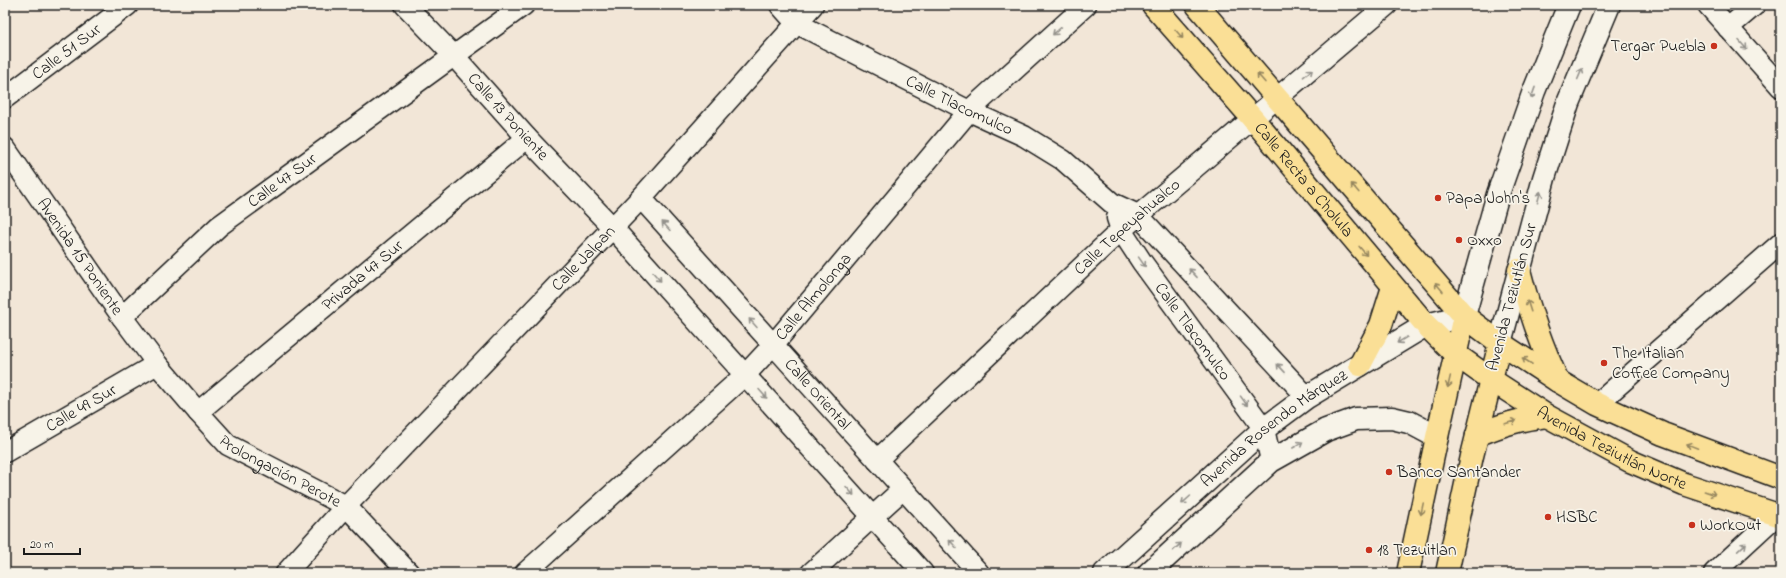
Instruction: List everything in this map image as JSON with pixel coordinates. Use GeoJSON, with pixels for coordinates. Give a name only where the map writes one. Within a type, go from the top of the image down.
{"type":"FeatureCollection","features":[{"type":"Feature","properties":{"kind":"main road","name":"Calle Recta a Cholula"},"geometry":{"type":"LineString","coordinates":[[1153,5],[1253,119],[1393,287],[1426,325],[1455,354]]}},
{"type":"Feature","properties":{"kind":"main road","name":"Calle Recta a Cholula"},"geometry":{"type":"LineString","coordinates":[[1197,5],[1464,316]]}},
{"type":"Feature","properties":{"kind":"main road"},"geometry":{"type":"LineString","coordinates":[[1408,573],[1464,316],[1498,194],[1534,91],[1569,5]]}},
{"type":"Feature","properties":{"kind":"main road","name":"Avenida Teziutlán Sur"},"geometry":{"type":"LineString","coordinates":[[1447,573],[1490,379],[1544,178],[1568,103],[1609,5]]}},
{"type":"Feature","properties":{"kind":"main road"},"geometry":{"type":"LineString","coordinates":[[1519,270],[1526,298],[1545,353],[1558,381]]}},
{"type":"Feature","properties":{"kind":"main road"},"geometry":{"type":"LineString","coordinates":[[1360,365],[1381,326],[1393,287]]}},
{"type":"Feature","properties":{"kind":"main road","name":"Avenida Rosendo Márquez"},"geometry":{"type":"LineString","coordinates":[[1105,573],[1264,429],[1307,397],[1426,325],[1464,316]]}},
{"type":"Feature","properties":{"kind":"main road","name":"Avenida Teziutlán Norte"},"geometry":{"type":"LineString","coordinates":[[1464,316],[1500,343],[1558,381],[1597,404],[1670,437],[1781,478]]}},
{"type":"Feature","properties":{"kind":"main road","name":"Avenida Teziutlán Norte"},"geometry":{"type":"LineString","coordinates":[[1455,354],[1547,416],[1630,461],[1684,484],[1779,514]]}},
{"type":"Feature","properties":{"kind":"main road"},"geometry":{"type":"LineString","coordinates":[[1477,435],[1524,418],[1547,416]]}},
{"type":"Feature","properties":{"kind":"main road","name":"Avenida Rosendo Márquez"},"geometry":{"type":"LineString","coordinates":[[1149,573],[1271,460],[1326,430],[1356,419],[1392,418],[1409,422],[1437,437]]}},
{"type":"Feature","properties":{"kind":"street","name":"Calle 51 Sur"},"geometry":{"type":"LineString","coordinates":[[5,98],[128,5]]}},
{"type":"Feature","properties":{"kind":"street","name":"Calle 13 Poniente"},"geometry":{"type":"LineString","coordinates":[[405,5],[527,138],[612,227]]}},
{"type":"Feature","properties":{"kind":"street","name":"Calle 47 Sur"},"geometry":{"type":"LineString","coordinates":[[122,317],[219,226],[524,5]]}},
{"type":"Feature","properties":{"kind":"street"},"geometry":{"type":"LineString","coordinates":[[780,5],[796,23]]}},
{"type":"Feature","properties":{"kind":"street","name":"Calle Jalpan"},"geometry":{"type":"LineString","coordinates":[[286,573],[346,506],[641,198],[813,5]]}},
{"type":"Feature","properties":{"kind":"street","name":"Calle Almolonga"},"geometry":{"type":"LineString","coordinates":[[525,573],[746,374],[773,345],[969,111],[1086,5]]}},
{"type":"Feature","properties":{"kind":"street","name":"Calle Tepeyahualco"},"geometry":{"type":"LineString","coordinates":[[877,460],[1121,230],[1387,5]]}},
{"type":"Feature","properties":{"kind":"street"},"geometry":{"type":"LineString","coordinates":[[1708,5],[1781,88]]}},
{"type":"Feature","properties":{"kind":"street"},"geometry":{"type":"LineString","coordinates":[[1728,28],[1755,5]]}},
{"type":"Feature","properties":{"kind":"street","name":"Calle Tlacomulco"},"geometry":{"type":"LineString","coordinates":[[796,23],[969,111],[1024,136],[1063,160],[1112,203],[1138,215],[1307,397]]}},
{"type":"Feature","properties":{"kind":"street","name":"Privada 47 Sur"},"geometry":{"type":"LineString","coordinates":[[198,412],[527,138]]}},
{"type":"Feature","properties":{"kind":"street","name":"Avenida 15 Poniente"},"geometry":{"type":"LineString","coordinates":[[5,148],[122,317],[157,364]]}},
{"type":"Feature","properties":{"kind":"street","name":"Calle Oriental"},"geometry":{"type":"LineString","coordinates":[[641,198],[979,573]]}},
{"type":"Feature","properties":{"kind":"street","name":"Calle Tlacomulco"},"geometry":{"type":"LineString","coordinates":[[1112,203],[1121,230],[1142,262],[1264,429],[1271,460]]}},
{"type":"Feature","properties":{"kind":"street"},"geometry":{"type":"LineString","coordinates":[[612,227],[746,374],[923,573]]}},
{"type":"Feature","properties":{"kind":"street"},"geometry":{"type":"LineString","coordinates":[[1597,404],[1781,243]]}},
{"type":"Feature","properties":{"kind":"street","name":"Prolongación Perote"},"geometry":{"type":"LineString","coordinates":[[157,364],[228,446],[346,506],[409,573]]}},
{"type":"Feature","properties":{"kind":"street","name":"Calle 49 Sur"},"geometry":{"type":"LineString","coordinates":[[5,452],[157,364]]}},
{"type":"Feature","properties":{"kind":"street"},"geometry":{"type":"LineString","coordinates":[[811,573],[903,489]]}},
{"type":"Feature","properties":{"kind":"street"},"geometry":{"type":"LineString","coordinates":[[1714,573],[1779,514]]}},
{"type":"Feature","properties":{"kind":"place","name":"Tergar Puebla"},"geometry":{"type":"Point","coordinates":[1714,46]}},
{"type":"Feature","properties":{"kind":"place","name":"Papa John's"},"geometry":{"type":"Point","coordinates":[1438,198]}},
{"type":"Feature","properties":{"kind":"place","name":"Oxxo"},"geometry":{"type":"Point","coordinates":[1459,240]}},
{"type":"Feature","properties":{"kind":"place","name":"The Italian Coffee Company"},"geometry":{"type":"Point","coordinates":[1604,363]}},
{"type":"Feature","properties":{"kind":"place","name":"Banco Santander"},"geometry":{"type":"Point","coordinates":[1389,472]}},
{"type":"Feature","properties":{"kind":"place","name":"HSBC"},"geometry":{"type":"Point","coordinates":[1548,517]}},
{"type":"Feature","properties":{"kind":"place","name":"WorkOut"},"geometry":{"type":"Point","coordinates":[1692,525]}},
{"type":"Feature","properties":{"kind":"place","name":"18 Tezuitlan"},"geometry":{"type":"Point","coordinates":[1369,550]}}]}
